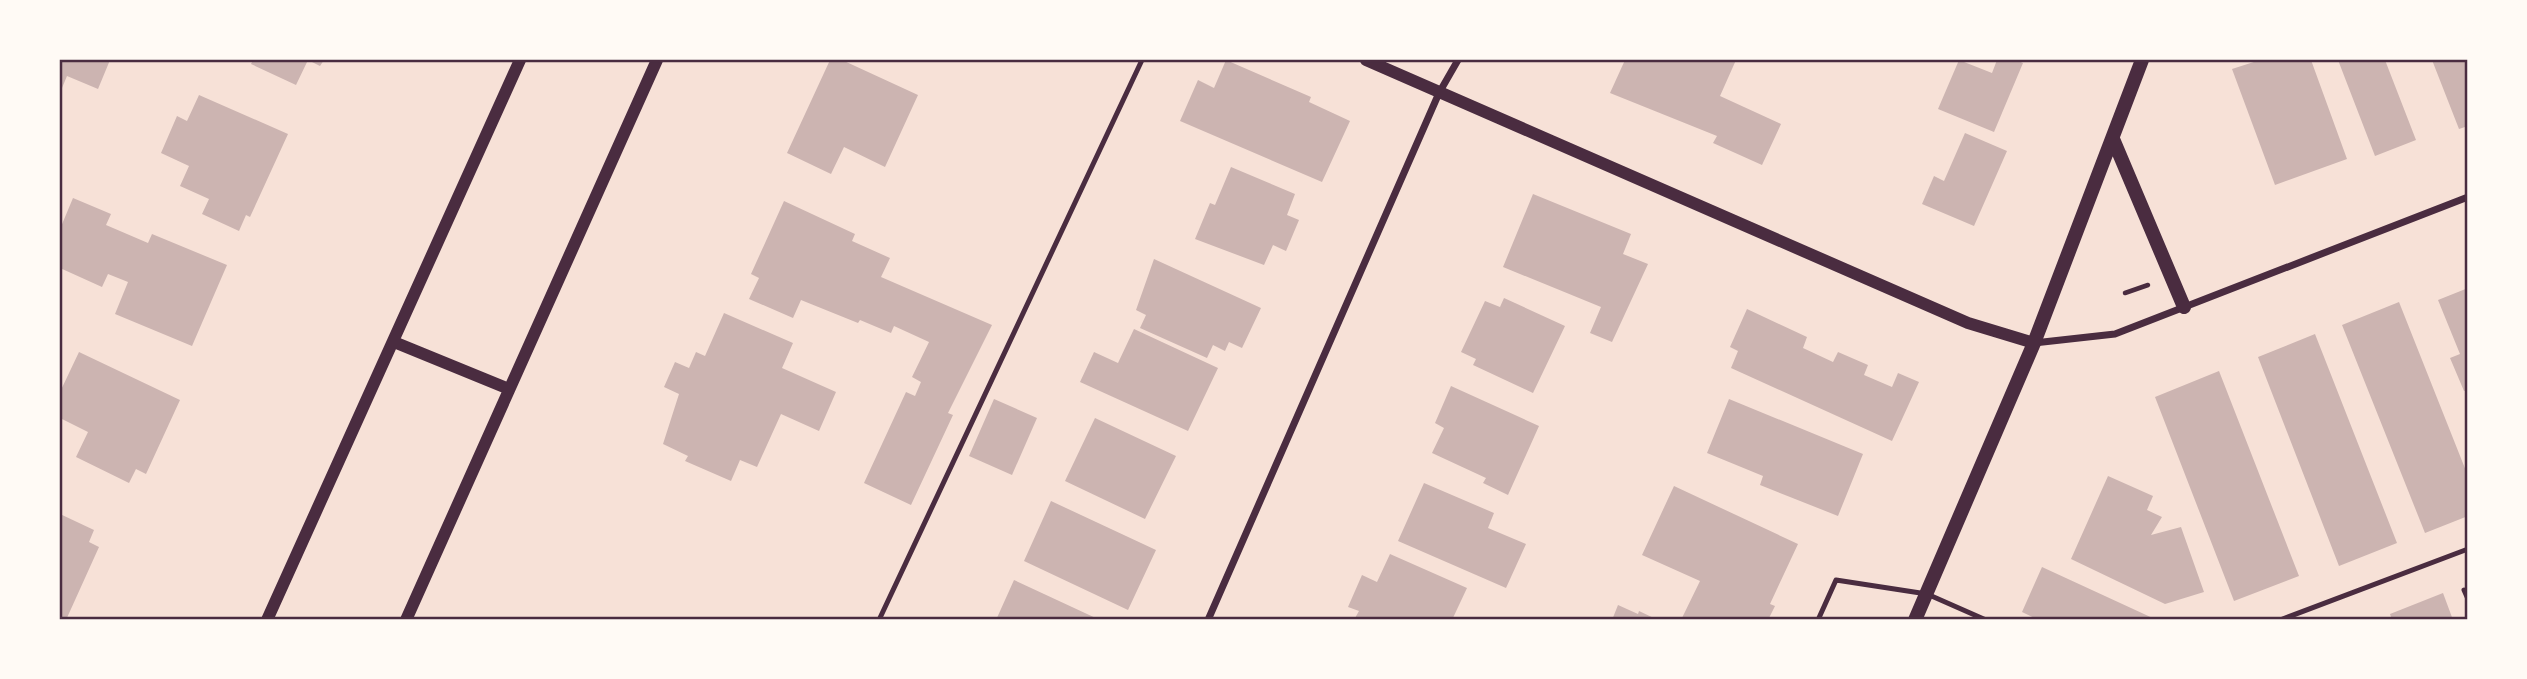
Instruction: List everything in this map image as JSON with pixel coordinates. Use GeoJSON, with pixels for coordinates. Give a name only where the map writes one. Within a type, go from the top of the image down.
{"type":"FeatureCollection","features":[{"type":"Feature","properties":{"kind":"main road"},"geometry":{"type":"LineString","coordinates":[[1915,620],[2034,343],[2142,60]]}},
{"type":"Feature","properties":{"kind":"main road"},"geometry":{"type":"LineString","coordinates":[[2113,139],[2184,307]]}},
{"type":"Feature","properties":{"kind":"street"},"geometry":{"type":"LineString","coordinates":[[267,620],[520,60]]}},
{"type":"Feature","properties":{"kind":"street"},"geometry":{"type":"LineString","coordinates":[[406,620],[657,60]]}},
{"type":"Feature","properties":{"kind":"street"},"geometry":{"type":"LineString","coordinates":[[1366,60],[1968,323],[2034,343],[2115,334],[2468,197]]}},
{"type":"Feature","properties":{"kind":"street"},"geometry":{"type":"LineString","coordinates":[[1208,620],[1439,93],[1458,60]]}},
{"type":"Feature","properties":{"kind":"street"},"geometry":{"type":"LineString","coordinates":[[394,342],[509,389]]}},
{"type":"Feature","properties":{"kind":"lane"},"geometry":{"type":"LineString","coordinates":[[880,620],[1142,60]]}},
{"type":"Feature","properties":{"kind":"lane"},"geometry":{"type":"LineString","coordinates":[[2280,620],[2468,549]]}},
{"type":"Feature","properties":{"kind":"lane"},"geometry":{"type":"LineString","coordinates":[[1818,620],[1836,580],[1927,594],[1986,620]]}},
{"type":"Feature","properties":{"kind":"lane"},"geometry":{"type":"LineString","coordinates":[[2464,590],[2468,599]]}},
{"type":"Feature","properties":{"kind":"building"},"geometry":{"type":"Polygon","coordinates":[[[60,60],[110,60],[98,89],[67,76],[62,88],[60,87],[60,60]]]}},
{"type":"Feature","properties":{"kind":"building"},"geometry":{"type":"Polygon","coordinates":[[[253,60],[308,60],[296,85],[251,64],[253,60]]]}},
{"type":"Feature","properties":{"kind":"building"},"geometry":{"type":"Polygon","coordinates":[[[308,60],[324,60],[320,66],[308,60]]]}},
{"type":"Feature","properties":{"kind":"building"},"geometry":{"type":"Polygon","coordinates":[[[830,60],[842,60],[918,95],[885,167],[844,147],[831,174],[787,153],[830,60]]]}},
{"type":"Feature","properties":{"kind":"building"},"geometry":{"type":"Polygon","coordinates":[[[1226,60],[1311,97],[1309,102],[1350,121],[1322,182],[1180,121],[1198,80],[1214,88],[1226,60]]]}},
{"type":"Feature","properties":{"kind":"building"},"geometry":{"type":"Polygon","coordinates":[[[1625,60],[1736,60],[1720,96],[1781,124],[1762,165],[1713,143],[1717,136],[1610,93],[1625,60]]]}},
{"type":"Feature","properties":{"kind":"building"},"geometry":{"type":"Polygon","coordinates":[[[1959,60],[1992,73],[1997,60],[2016,60],[2023,63],[1994,132],[1938,109],[1959,60]]]}},
{"type":"Feature","properties":{"kind":"building"},"geometry":{"type":"Polygon","coordinates":[[[2260,60],[2311,60],[2347,159],[2275,185],[2232,69],[2260,60]]]}},
{"type":"Feature","properties":{"kind":"building"},"geometry":{"type":"Polygon","coordinates":[[[2338,60],[2385,60],[2416,140],[2375,156],[2338,60]]]}},
{"type":"Feature","properties":{"kind":"building"},"geometry":{"type":"Polygon","coordinates":[[[2432,60],[2468,60],[2468,126],[2459,129],[2432,60]]]}},
{"type":"Feature","properties":{"kind":"building"},"geometry":{"type":"Polygon","coordinates":[[[199,95],[288,134],[250,217],[246,215],[239,231],[202,214],[209,199],[180,186],[189,166],[161,153],[177,116],[187,121],[199,95]]]}},
{"type":"Feature","properties":{"kind":"building"},"geometry":{"type":"Polygon","coordinates":[[[1965,133],[2007,151],[1974,226],[1922,204],[1934,176],[1944,181],[1965,133]]]}},
{"type":"Feature","properties":{"kind":"building"},"geometry":{"type":"Polygon","coordinates":[[[1231,167],[1295,194],[1287,215],[1299,220],[1286,251],[1273,245],[1264,265],[1195,239],[1210,203],[1215,205],[1231,167]]]}},
{"type":"Feature","properties":{"kind":"building"},"geometry":{"type":"Polygon","coordinates":[[[1533,194],[1631,234],[1623,254],[1648,264],[1612,342],[1590,333],[1601,307],[1503,267],[1533,194]]]}},
{"type":"Feature","properties":{"kind":"building"},"geometry":{"type":"Polygon","coordinates":[[[73,198],[111,214],[106,225],[148,243],[152,234],[227,265],[192,346],[115,314],[128,282],[108,274],[102,287],[60,268],[60,229],[73,198]]]}},
{"type":"Feature","properties":{"kind":"building"},"geometry":{"type":"Polygon","coordinates":[[[784,201],[855,234],[852,241],[890,258],[881,277],[992,325],[948,413],[953,415],[911,505],[864,483],[906,392],[915,396],[921,382],[912,377],[929,342],[894,326],[891,333],[801,300],[793,318],[749,299],[759,278],[751,274],[784,201]]]}},
{"type":"Feature","properties":{"kind":"building"},"geometry":{"type":"Polygon","coordinates":[[[1154,259],[1261,308],[1242,348],[1229,342],[1225,351],[1213,345],[1207,358],[1140,328],[1146,315],[1136,310],[1154,259]]]}},
{"type":"Feature","properties":{"kind":"building"},"geometry":{"type":"Polygon","coordinates":[[[2468,288],[2468,390],[2464,391],[2450,358],[2460,354],[2438,300],[2468,288]]]}},
{"type":"Feature","properties":{"kind":"building"},"geometry":{"type":"Polygon","coordinates":[[[1504,298],[1565,326],[1533,393],[1473,365],[1476,359],[1461,352],[1485,301],[1500,307],[1504,298]]]}},
{"type":"Feature","properties":{"kind":"building"},"geometry":{"type":"Polygon","coordinates":[[[2399,302],[2468,476],[2468,516],[2425,533],[2342,325],[2399,302]]]}},
{"type":"Feature","properties":{"kind":"building"},"geometry":{"type":"Polygon","coordinates":[[[1747,309],[1807,337],[1803,348],[1833,362],[1838,352],[1868,365],[1864,375],[1892,387],[1898,373],[1919,382],[1892,441],[1731,368],[1738,351],[1730,347],[1747,309]]]}},
{"type":"Feature","properties":{"kind":"building"},"geometry":{"type":"Polygon","coordinates":[[[724,313],[793,343],[782,368],[836,392],[819,431],[781,414],[757,467],[740,460],[731,481],[685,461],[688,456],[663,444],[679,394],[664,387],[675,362],[689,368],[696,352],[705,356],[724,313]]]}},
{"type":"Feature","properties":{"kind":"building"},"geometry":{"type":"Polygon","coordinates":[[[1134,329],[1218,368],[1188,431],[1080,382],[1094,352],[1118,363],[1134,329]]]}},
{"type":"Feature","properties":{"kind":"building"},"geometry":{"type":"Polygon","coordinates":[[[2315,334],[2397,543],[2339,566],[2258,357],[2315,334]]]}},
{"type":"Feature","properties":{"kind":"building"},"geometry":{"type":"Polygon","coordinates":[[[79,352],[180,400],[146,474],[136,469],[129,483],[76,457],[88,432],[60,418],[60,392],[79,352]]]}},
{"type":"Feature","properties":{"kind":"building"},"geometry":{"type":"Polygon","coordinates":[[[2219,371],[2299,576],[2234,601],[2155,397],[2219,371]]]}},
{"type":"Feature","properties":{"kind":"building"},"geometry":{"type":"Polygon","coordinates":[[[1451,386],[1539,426],[1508,495],[1483,483],[1486,478],[1432,453],[1444,428],[1435,423],[1451,386]]]}},
{"type":"Feature","properties":{"kind":"building"},"geometry":{"type":"Polygon","coordinates":[[[994,399],[1037,418],[1012,475],[969,456],[994,399]]]}},
{"type":"Feature","properties":{"kind":"building"},"geometry":{"type":"Polygon","coordinates":[[[1729,399],[1863,454],[1838,516],[1760,485],[1763,476],[1707,453],[1729,399]]]}},
{"type":"Feature","properties":{"kind":"building"},"geometry":{"type":"Polygon","coordinates":[[[1095,418],[1176,456],[1145,519],[1065,481],[1095,418]]]}},
{"type":"Feature","properties":{"kind":"building"},"geometry":{"type":"Polygon","coordinates":[[[2108,476],[2153,496],[2147,510],[2162,517],[2151,535],[2181,527],[2204,592],[2165,604],[2071,559],[2108,476]]]}},
{"type":"Feature","properties":{"kind":"building"},"geometry":{"type":"Polygon","coordinates":[[[1424,483],[1494,513],[1488,528],[1526,544],[1506,588],[1398,541],[1424,483]]]}},
{"type":"Feature","properties":{"kind":"building"},"geometry":{"type":"Polygon","coordinates":[[[1674,486],[1798,544],[1770,604],[1775,606],[1768,620],[1681,620],[1700,581],[1642,555],[1674,486]]]}},
{"type":"Feature","properties":{"kind":"building"},"geometry":{"type":"Polygon","coordinates":[[[1051,501],[1156,550],[1128,610],[1024,561],[1051,501]]]}},
{"type":"Feature","properties":{"kind":"building"},"geometry":{"type":"Polygon","coordinates":[[[60,514],[94,530],[89,542],[99,547],[66,620],[60,620],[60,514]]]}},
{"type":"Feature","properties":{"kind":"building"},"geometry":{"type":"Polygon","coordinates":[[[1390,554],[1467,588],[1452,620],[1355,618],[1359,611],[1348,607],[1362,575],[1377,582],[1390,554]]]}},
{"type":"Feature","properties":{"kind":"building"},"geometry":{"type":"Polygon","coordinates":[[[2042,567],[2157,620],[2039,620],[2022,612],[2042,567]]]}},
{"type":"Feature","properties":{"kind":"building"},"geometry":{"type":"Polygon","coordinates":[[[1014,580],[1100,620],[996,620],[1014,580]]]}},
{"type":"Feature","properties":{"kind":"building"},"geometry":{"type":"Polygon","coordinates":[[[2443,593],[2453,620],[2392,620],[2390,614],[2443,593]]]}},
{"type":"Feature","properties":{"kind":"building"},"geometry":{"type":"Polygon","coordinates":[[[1618,605],[1638,614],[1639,611],[1658,620],[1612,620],[1618,605]]]}}]}
